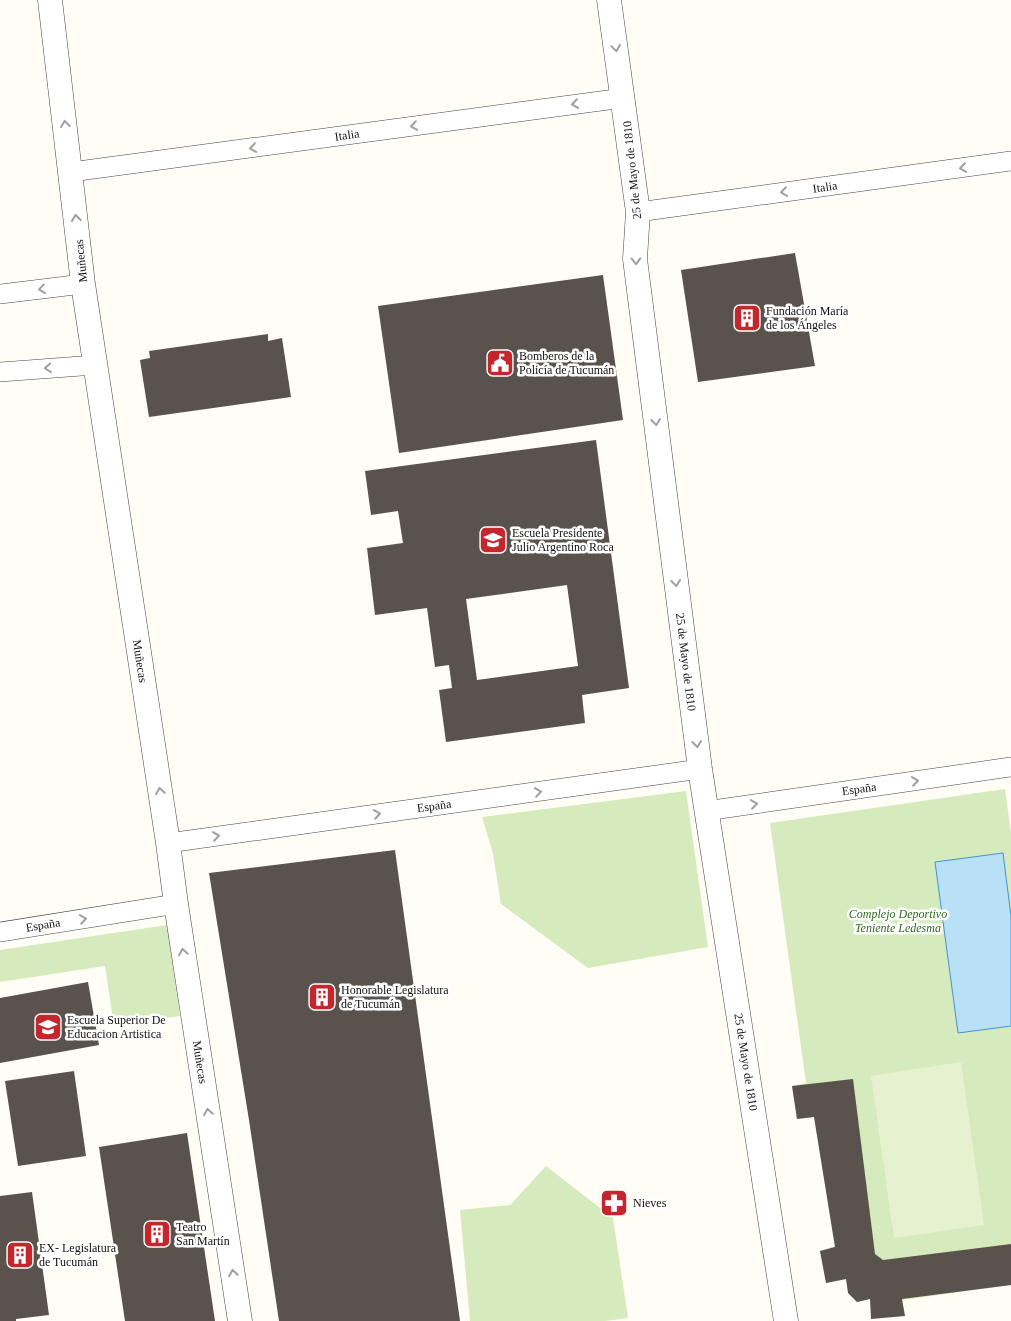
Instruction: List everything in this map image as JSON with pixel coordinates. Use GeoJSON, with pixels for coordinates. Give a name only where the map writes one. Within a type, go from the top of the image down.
{"type":"FeatureCollection","features":[{"type":"Feature","properties":{"kind":"street","name":"Muñecas"},"geometry":{"type":"LineString","coordinates":[[50,0],[83,284],[240,1321]]}},
{"type":"Feature","properties":{"kind":"street","name":"25 de Mayo de 1810"},"geometry":{"type":"LineString","coordinates":[[609,0],[638,212],[635,259],[700,769],[786,1321]]}},
{"type":"Feature","properties":{"kind":"street","name":"Italia"},"geometry":{"type":"LineString","coordinates":[[71,172],[623,98]]}},
{"type":"Feature","properties":{"kind":"street","name":"Italia"},"geometry":{"type":"LineString","coordinates":[[638,212],[1011,161]]}},
{"type":"Feature","properties":{"kind":"street"},"geometry":{"type":"LineString","coordinates":[[0,294],[83,284]]}},
{"type":"Feature","properties":{"kind":"street"},"geometry":{"type":"LineString","coordinates":[[0,372],[95,365]]}},
{"type":"Feature","properties":{"kind":"street","name":"España"},"geometry":{"type":"LineString","coordinates":[[706,811],[1011,767]]}},
{"type":"Feature","properties":{"kind":"street","name":"España"},"geometry":{"type":"LineString","coordinates":[[168,843],[700,769]]}},
{"type":"Feature","properties":{"kind":"street","name":"España"},"geometry":{"type":"LineString","coordinates":[[0,932],[176,904]]}},
{"type":"Feature","properties":{"kind":"green space","name":"Complejo Deportivo Teniente Ledesma"},"geometry":{"type":"Polygon","coordinates":[[[1005,789],[1011,833],[1011,1285],[902,1300],[870,1299],[857,1302],[851,1295],[846,1279],[826,1283],[820,1251],[835,1246],[814,1117],[797,1119],[792,1086],[806,1083],[770,823],[1005,789]]]}},
{"type":"Feature","properties":{"kind":"green space"},"geometry":{"type":"Polygon","coordinates":[[[686,791],[708,947],[588,968],[501,904],[493,854],[482,817],[686,791]]]}},
{"type":"Feature","properties":{"kind":"green space"},"geometry":{"type":"Polygon","coordinates":[[[167,925],[180,1016],[114,1026],[105,966],[0,982],[0,950],[167,925]]]}},
{"type":"Feature","properties":{"kind":"green space"},"geometry":{"type":"Polygon","coordinates":[[[961,1062],[984,1225],[894,1238],[871,1076],[961,1062]]]}},
{"type":"Feature","properties":{"kind":"green space"},"geometry":{"type":"Polygon","coordinates":[[[546,1166],[613,1218],[628,1318],[605,1321],[470,1321],[460,1210],[510,1205],[546,1166]]]}},
{"type":"Feature","properties":{"kind":"water"},"geometry":{"type":"Polygon","coordinates":[[[1003,853],[1011,916],[1011,1026],[958,1033],[935,862],[1003,853]]]}},
{"type":"Feature","properties":{"kind":"building","name":"Fundación María de los Ángeles"},"geometry":{"type":"Polygon","coordinates":[[[795,253],[815,366],[698,382],[681,270],[795,253]]]}},
{"type":"Feature","properties":{"kind":"building","name":"Bomberos de la Policía de Tucumán"},"geometry":{"type":"Polygon","coordinates":[[[603,275],[623,420],[399,453],[378,306],[603,275]]]}},
{"type":"Feature","properties":{"kind":"building"},"geometry":{"type":"Polygon","coordinates":[[[268,334],[268,341],[282,338],[291,397],[149,417],[140,360],[150,358],[149,351],[268,334]]]}},
{"type":"Feature","properties":{"kind":"building","name":"Escuela Presidente Julio Argentino Roca"},"geometry":{"type":"Polygon","coordinates":[[[596,440],[629,688],[582,695],[585,723],[446,742],[439,690],[452,688],[449,665],[435,667],[427,608],[375,615],[367,548],[403,543],[398,511],[371,515],[365,471],[596,440]],[[567,585],[466,599],[477,680],[578,666],[567,585]]]}},
{"type":"Feature","properties":{"kind":"building","name":"Honorable Legislatura de Tucumán"},"geometry":{"type":"Polygon","coordinates":[[[395,850],[460,1321],[279,1321],[209,873],[395,850]]]}},
{"type":"Feature","properties":{"kind":"building"},"geometry":{"type":"Polygon","coordinates":[[[88,982],[99,1045],[0,1063],[0,998],[88,982]]]}},
{"type":"Feature","properties":{"kind":"building"},"geometry":{"type":"Polygon","coordinates":[[[74,1071],[86,1156],[18,1166],[5,1081],[74,1071]]]}},
{"type":"Feature","properties":{"kind":"building"},"geometry":{"type":"Polygon","coordinates":[[[853,1079],[875,1254],[883,1260],[1011,1244],[1011,1285],[902,1299],[905,1316],[871,1319],[870,1299],[857,1302],[848,1293],[846,1279],[826,1283],[820,1251],[835,1247],[814,1117],[797,1119],[792,1086],[853,1079]]]}},
{"type":"Feature","properties":{"kind":"building","name":"Teatro San Martín"},"geometry":{"type":"Polygon","coordinates":[[[187,1133],[215,1321],[125,1321],[99,1147],[187,1133]]]}},
{"type":"Feature","properties":{"kind":"building","name":"EX- Legislatura de Tucumán"},"geometry":{"type":"Polygon","coordinates":[[[32,1192],[49,1315],[16,1319],[16,1321],[0,1321],[0,1196],[32,1192]]]}},
{"type":"Feature","properties":{"kind":"place","name":"Fundación María de los Ángeles"},"geometry":{"type":"Point","coordinates":[747,318]}},
{"type":"Feature","properties":{"kind":"place","name":"Bomberos de la Policía de Tucumán"},"geometry":{"type":"Point","coordinates":[500,363]}},
{"type":"Feature","properties":{"kind":"place","name":"Escuela Presidente Julio Argentino Roca"},"geometry":{"type":"Point","coordinates":[493,540]}},
{"type":"Feature","properties":{"kind":"place","name":"Honorable Legislatura de Tucumán"},"geometry":{"type":"Point","coordinates":[322,997]}},
{"type":"Feature","properties":{"kind":"place","name":"Escuela Superior De Educacion Artistica"},"geometry":{"type":"Point","coordinates":[48,1027]}},
{"type":"Feature","properties":{"kind":"place","name":"Nieves"},"geometry":{"type":"Point","coordinates":[614,1203]}},
{"type":"Feature","properties":{"kind":"place","name":"Teatro San Martín"},"geometry":{"type":"Point","coordinates":[157,1234]}},
{"type":"Feature","properties":{"kind":"place","name":"EX- Legislatura de Tucumán"},"geometry":{"type":"Point","coordinates":[20,1255]}}]}
